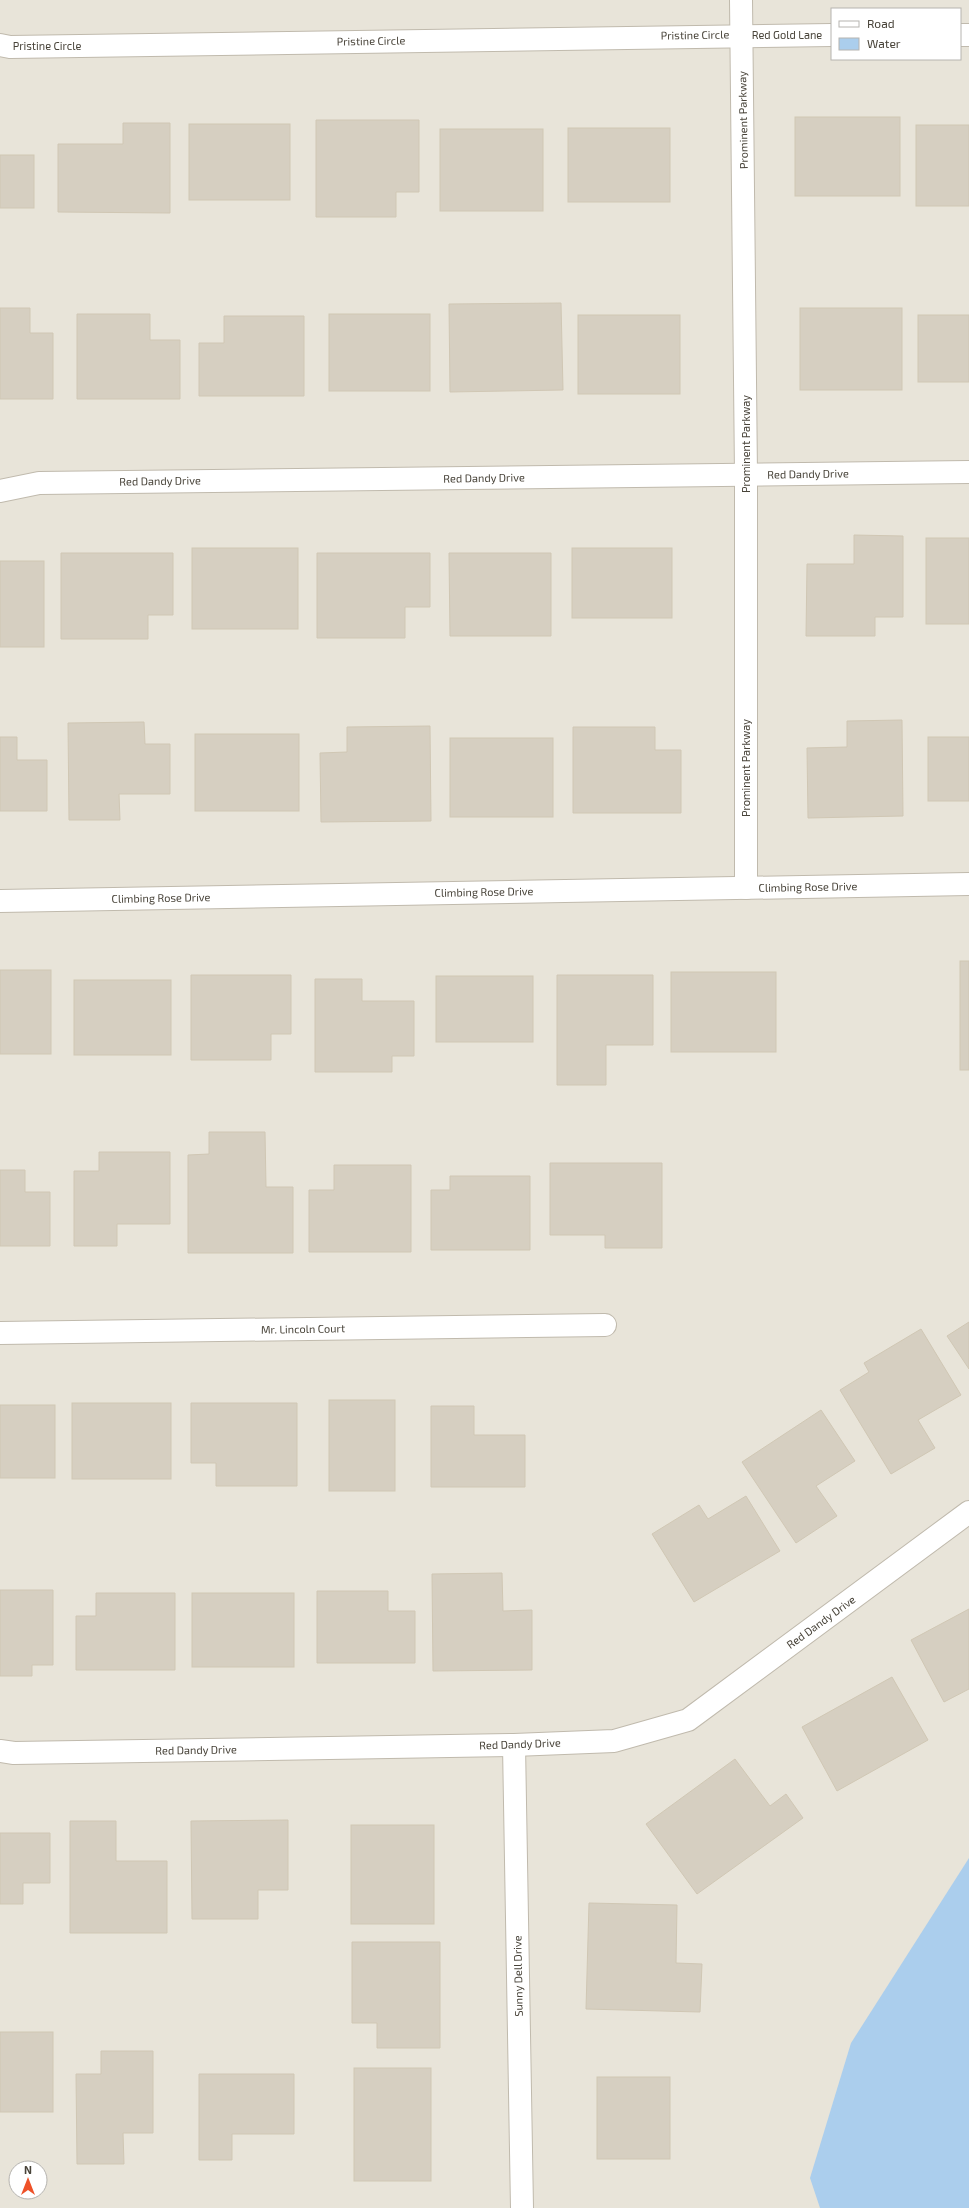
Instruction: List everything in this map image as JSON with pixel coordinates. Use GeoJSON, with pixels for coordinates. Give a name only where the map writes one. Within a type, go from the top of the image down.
{"type":"FeatureCollection","features":[{"type":"Feature","properties":{"kind":"street","name":"Prominent Parkway"},"geometry":{"type":"LineString","coordinates":[[741,0],[746,475],[746,888]]}},
{"type":"Feature","properties":{"kind":"street","name":"Red Gold Lane"},"geometry":{"type":"LineString","coordinates":[[742,34],[831,34]]}},
{"type":"Feature","properties":{"kind":"street","name":"Pristine Circle"},"geometry":{"type":"LineString","coordinates":[[0,45],[10,47],[742,34]]}},
{"type":"Feature","properties":{"kind":"street","name":"Red Dandy Drive"},"geometry":{"type":"LineString","coordinates":[[0,491],[39,483],[969,472]]}},
{"type":"Feature","properties":{"kind":"street","name":"Climbing Rose Drive"},"geometry":{"type":"LineString","coordinates":[[0,901],[969,884]]}},
{"type":"Feature","properties":{"kind":"street","name":"Mr. Lincoln Court"},"geometry":{"type":"LineString","coordinates":[[0,1333],[605,1325]]}},
{"type":"Feature","properties":{"kind":"street","name":"Red Dandy Drive"},"geometry":{"type":"LineString","coordinates":[[0,1751],[14,1753],[514,1745],[614,1741],[688,1720],[969,1512]]}},
{"type":"Feature","properties":{"kind":"street","name":"Sunny Dell Drive"},"geometry":{"type":"LineString","coordinates":[[514,1745],[522,2208]]}},
{"type":"Feature","properties":{"kind":"shaded area"},"geometry":{"type":"Polygon","coordinates":[[[0,0],[969,0],[969,2208],[0,2208],[0,0]]]}},
{"type":"Feature","properties":{"kind":"water"},"geometry":{"type":"Polygon","coordinates":[[[969,1858],[969,2208],[820,2208],[810,2178],[851,2043],[969,1858]]]}},
{"type":"Feature","properties":{"kind":"building"},"geometry":{"type":"Polygon","coordinates":[[[795,117],[900,117],[900,196],[795,196],[795,117]]]}},
{"type":"Feature","properties":{"kind":"building"},"geometry":{"type":"Polygon","coordinates":[[[316,120],[419,120],[419,192],[396,192],[396,217],[316,217],[316,120]]]}},
{"type":"Feature","properties":{"kind":"building"},"geometry":{"type":"Polygon","coordinates":[[[123,123],[170,123],[170,213],[58,212],[58,144],[123,144],[123,123]]]}},
{"type":"Feature","properties":{"kind":"building"},"geometry":{"type":"Polygon","coordinates":[[[189,124],[290,124],[290,200],[189,200],[189,124]]]}},
{"type":"Feature","properties":{"kind":"building"},"geometry":{"type":"Polygon","coordinates":[[[916,125],[969,125],[969,206],[916,206],[916,125]]]}},
{"type":"Feature","properties":{"kind":"building"},"geometry":{"type":"Polygon","coordinates":[[[568,128],[670,128],[670,202],[568,202],[568,128]]]}},
{"type":"Feature","properties":{"kind":"building"},"geometry":{"type":"Polygon","coordinates":[[[440,129],[543,129],[543,211],[440,211],[440,129]]]}},
{"type":"Feature","properties":{"kind":"building"},"geometry":{"type":"Polygon","coordinates":[[[0,155],[34,155],[34,208],[0,208],[0,155]]]}},
{"type":"Feature","properties":{"kind":"building"},"geometry":{"type":"Polygon","coordinates":[[[561,303],[563,390],[450,392],[449,304],[561,303]]]}},
{"type":"Feature","properties":{"kind":"building"},"geometry":{"type":"Polygon","coordinates":[[[0,308],[30,308],[30,333],[53,333],[53,399],[0,399],[0,308]]]}},
{"type":"Feature","properties":{"kind":"building"},"geometry":{"type":"Polygon","coordinates":[[[800,308],[902,308],[902,390],[800,390],[800,308]]]}},
{"type":"Feature","properties":{"kind":"building"},"geometry":{"type":"Polygon","coordinates":[[[77,314],[150,314],[150,340],[180,340],[180,399],[77,399],[77,314]]]}},
{"type":"Feature","properties":{"kind":"building"},"geometry":{"type":"Polygon","coordinates":[[[329,314],[430,314],[430,391],[329,391],[329,314]]]}},
{"type":"Feature","properties":{"kind":"building"},"geometry":{"type":"Polygon","coordinates":[[[578,315],[680,315],[680,394],[578,394],[578,315]]]}},
{"type":"Feature","properties":{"kind":"building"},"geometry":{"type":"Polygon","coordinates":[[[918,315],[969,315],[969,382],[918,382],[918,315]]]}},
{"type":"Feature","properties":{"kind":"building"},"geometry":{"type":"Polygon","coordinates":[[[224,316],[304,316],[304,396],[199,396],[199,343],[224,343],[224,316]]]}},
{"type":"Feature","properties":{"kind":"building"},"geometry":{"type":"Polygon","coordinates":[[[854,535],[903,536],[903,617],[875,617],[875,636],[806,636],[807,564],[854,564],[854,535]]]}},
{"type":"Feature","properties":{"kind":"building"},"geometry":{"type":"Polygon","coordinates":[[[926,538],[969,538],[969,624],[926,624],[926,538]]]}},
{"type":"Feature","properties":{"kind":"building"},"geometry":{"type":"Polygon","coordinates":[[[192,548],[298,548],[298,629],[192,629],[192,548]]]}},
{"type":"Feature","properties":{"kind":"building"},"geometry":{"type":"Polygon","coordinates":[[[572,548],[672,548],[672,618],[572,618],[572,548]]]}},
{"type":"Feature","properties":{"kind":"building"},"geometry":{"type":"Polygon","coordinates":[[[61,553],[173,553],[173,615],[148,615],[148,639],[61,639],[61,553]]]}},
{"type":"Feature","properties":{"kind":"building"},"geometry":{"type":"Polygon","coordinates":[[[317,553],[430,553],[430,607],[405,607],[405,638],[317,638],[317,553]]]}},
{"type":"Feature","properties":{"kind":"building"},"geometry":{"type":"Polygon","coordinates":[[[449,553],[551,553],[551,636],[450,636],[449,553]]]}},
{"type":"Feature","properties":{"kind":"building"},"geometry":{"type":"Polygon","coordinates":[[[0,561],[44,561],[44,647],[0,647],[0,561]]]}},
{"type":"Feature","properties":{"kind":"building"},"geometry":{"type":"Polygon","coordinates":[[[902,720],[903,816],[808,818],[807,748],[847,747],[847,721],[902,720]]]}},
{"type":"Feature","properties":{"kind":"building"},"geometry":{"type":"Polygon","coordinates":[[[144,722],[145,744],[170,744],[170,794],[119,794],[120,820],[69,820],[68,723],[144,722]]]}},
{"type":"Feature","properties":{"kind":"building"},"geometry":{"type":"Polygon","coordinates":[[[430,726],[431,821],[321,822],[320,753],[347,752],[347,727],[430,726]]]}},
{"type":"Feature","properties":{"kind":"building"},"geometry":{"type":"Polygon","coordinates":[[[573,727],[655,727],[655,750],[681,750],[681,813],[573,813],[573,727]]]}},
{"type":"Feature","properties":{"kind":"building"},"geometry":{"type":"Polygon","coordinates":[[[195,734],[299,734],[299,811],[195,811],[195,734]]]}},
{"type":"Feature","properties":{"kind":"building"},"geometry":{"type":"Polygon","coordinates":[[[0,737],[17,737],[17,760],[47,760],[47,811],[0,811],[0,737]]]}},
{"type":"Feature","properties":{"kind":"building"},"geometry":{"type":"Polygon","coordinates":[[[928,737],[969,737],[969,801],[928,801],[928,737]]]}},
{"type":"Feature","properties":{"kind":"building"},"geometry":{"type":"Polygon","coordinates":[[[450,738],[553,738],[553,817],[450,817],[450,738]]]}},
{"type":"Feature","properties":{"kind":"building"},"geometry":{"type":"Polygon","coordinates":[[[960,961],[969,961],[969,1070],[960,1070],[960,961]]]}},
{"type":"Feature","properties":{"kind":"building"},"geometry":{"type":"Polygon","coordinates":[[[0,970],[51,970],[51,1054],[0,1054],[0,970]]]}},
{"type":"Feature","properties":{"kind":"building"},"geometry":{"type":"Polygon","coordinates":[[[671,972],[776,972],[776,1052],[671,1052],[671,972]]]}},
{"type":"Feature","properties":{"kind":"building"},"geometry":{"type":"Polygon","coordinates":[[[191,975],[291,975],[291,1034],[271,1034],[271,1060],[191,1060],[191,975]]]}},
{"type":"Feature","properties":{"kind":"building"},"geometry":{"type":"Polygon","coordinates":[[[557,975],[653,975],[653,1045],[606,1045],[606,1085],[557,1085],[557,975]]]}},
{"type":"Feature","properties":{"kind":"building"},"geometry":{"type":"Polygon","coordinates":[[[436,976],[533,976],[533,1042],[436,1042],[436,976]]]}},
{"type":"Feature","properties":{"kind":"building"},"geometry":{"type":"Polygon","coordinates":[[[315,979],[362,979],[362,1001],[414,1001],[414,1056],[392,1056],[392,1072],[315,1072],[315,979]]]}},
{"type":"Feature","properties":{"kind":"building"},"geometry":{"type":"Polygon","coordinates":[[[74,980],[171,980],[171,1055],[74,1055],[74,980]]]}},
{"type":"Feature","properties":{"kind":"building"},"geometry":{"type":"Polygon","coordinates":[[[209,1132],[265,1132],[266,1187],[293,1187],[293,1253],[188,1253],[188,1155],[209,1154],[209,1132]]]}},
{"type":"Feature","properties":{"kind":"building"},"geometry":{"type":"Polygon","coordinates":[[[99,1152],[170,1152],[170,1224],[117,1224],[117,1246],[74,1246],[74,1171],[99,1171],[99,1152]]]}},
{"type":"Feature","properties":{"kind":"building"},"geometry":{"type":"Polygon","coordinates":[[[550,1163],[662,1163],[662,1248],[605,1248],[605,1235],[550,1235],[550,1163]]]}},
{"type":"Feature","properties":{"kind":"building"},"geometry":{"type":"Polygon","coordinates":[[[334,1165],[411,1165],[411,1252],[309,1252],[309,1190],[334,1190],[334,1165]]]}},
{"type":"Feature","properties":{"kind":"building"},"geometry":{"type":"Polygon","coordinates":[[[0,1170],[25,1170],[25,1192],[50,1192],[50,1246],[0,1246],[0,1170]]]}},
{"type":"Feature","properties":{"kind":"building"},"geometry":{"type":"Polygon","coordinates":[[[450,1176],[530,1176],[530,1250],[431,1250],[431,1190],[450,1190],[450,1176]]]}},
{"type":"Feature","properties":{"kind":"building"},"geometry":{"type":"Polygon","coordinates":[[[969,1322],[969,1369],[947,1336],[969,1322]]]}},
{"type":"Feature","properties":{"kind":"building"},"geometry":{"type":"Polygon","coordinates":[[[921,1329],[961,1395],[918,1420],[935,1448],[891,1474],[840,1390],[869,1372],[864,1363],[921,1329]]]}},
{"type":"Feature","properties":{"kind":"building"},"geometry":{"type":"Polygon","coordinates":[[[329,1400],[395,1400],[395,1491],[329,1491],[329,1400]]]}},
{"type":"Feature","properties":{"kind":"building"},"geometry":{"type":"Polygon","coordinates":[[[72,1403],[171,1403],[171,1479],[72,1479],[72,1403]]]}},
{"type":"Feature","properties":{"kind":"building"},"geometry":{"type":"Polygon","coordinates":[[[191,1403],[297,1403],[297,1486],[216,1486],[216,1463],[191,1463],[191,1403]]]}},
{"type":"Feature","properties":{"kind":"building"},"geometry":{"type":"Polygon","coordinates":[[[0,1405],[55,1405],[55,1478],[0,1478],[0,1405]]]}},
{"type":"Feature","properties":{"kind":"building"},"geometry":{"type":"Polygon","coordinates":[[[431,1406],[474,1406],[474,1435],[525,1435],[525,1487],[431,1487],[431,1406]]]}},
{"type":"Feature","properties":{"kind":"building"},"geometry":{"type":"Polygon","coordinates":[[[821,1410],[855,1461],[816,1486],[837,1516],[796,1543],[742,1462],[821,1410]]]}},
{"type":"Feature","properties":{"kind":"building"},"geometry":{"type":"Polygon","coordinates":[[[746,1496],[780,1551],[694,1602],[652,1534],[699,1505],[708,1519],[746,1496]]]}},
{"type":"Feature","properties":{"kind":"building"},"geometry":{"type":"Polygon","coordinates":[[[502,1573],[503,1611],[532,1610],[532,1670],[433,1671],[432,1574],[502,1573]]]}},
{"type":"Feature","properties":{"kind":"building"},"geometry":{"type":"Polygon","coordinates":[[[0,1590],[53,1590],[53,1665],[32,1665],[32,1676],[0,1676],[0,1590]]]}},
{"type":"Feature","properties":{"kind":"building"},"geometry":{"type":"Polygon","coordinates":[[[317,1591],[388,1591],[388,1611],[415,1611],[415,1663],[317,1663],[317,1591]]]}},
{"type":"Feature","properties":{"kind":"building"},"geometry":{"type":"Polygon","coordinates":[[[96,1593],[175,1593],[175,1670],[76,1670],[76,1616],[96,1616],[96,1593]]]}},
{"type":"Feature","properties":{"kind":"building"},"geometry":{"type":"Polygon","coordinates":[[[192,1593],[294,1593],[294,1667],[192,1667],[192,1593]]]}},
{"type":"Feature","properties":{"kind":"building"},"geometry":{"type":"Polygon","coordinates":[[[969,1609],[969,1689],[944,1702],[911,1640],[969,1609]]]}},
{"type":"Feature","properties":{"kind":"building"},"geometry":{"type":"Polygon","coordinates":[[[892,1677],[928,1740],[837,1791],[802,1727],[892,1677]]]}},
{"type":"Feature","properties":{"kind":"building"},"geometry":{"type":"Polygon","coordinates":[[[735,1759],[770,1806],[786,1794],[803,1818],[697,1894],[646,1824],[735,1759]]]}},
{"type":"Feature","properties":{"kind":"building"},"geometry":{"type":"Polygon","coordinates":[[[288,1820],[288,1890],[258,1890],[258,1919],[192,1919],[191,1821],[288,1820]]]}},
{"type":"Feature","properties":{"kind":"building"},"geometry":{"type":"Polygon","coordinates":[[[70,1821],[116,1821],[116,1861],[167,1861],[167,1933],[70,1933],[70,1821]]]}},
{"type":"Feature","properties":{"kind":"building"},"geometry":{"type":"Polygon","coordinates":[[[351,1825],[434,1825],[434,1924],[351,1924],[351,1825]]]}},
{"type":"Feature","properties":{"kind":"building"},"geometry":{"type":"Polygon","coordinates":[[[0,1833],[50,1833],[50,1883],[23,1883],[23,1904],[0,1904],[0,1833]]]}},
{"type":"Feature","properties":{"kind":"building"},"geometry":{"type":"Polygon","coordinates":[[[589,1903],[677,1905],[676,1963],[702,1964],[700,2012],[586,2009],[589,1903]]]}},
{"type":"Feature","properties":{"kind":"building"},"geometry":{"type":"Polygon","coordinates":[[[352,1942],[440,1942],[440,2048],[377,2048],[377,2023],[352,2023],[352,1942]]]}},
{"type":"Feature","properties":{"kind":"building"},"geometry":{"type":"Polygon","coordinates":[[[0,2032],[53,2032],[53,2112],[0,2112],[0,2032]]]}},
{"type":"Feature","properties":{"kind":"building"},"geometry":{"type":"Polygon","coordinates":[[[101,2051],[153,2051],[153,2133],[123,2133],[124,2164],[77,2164],[76,2074],[101,2074],[101,2051]]]}},
{"type":"Feature","properties":{"kind":"building"},"geometry":{"type":"Polygon","coordinates":[[[354,2068],[431,2068],[431,2181],[354,2181],[354,2068]]]}},
{"type":"Feature","properties":{"kind":"building"},"geometry":{"type":"Polygon","coordinates":[[[199,2074],[294,2074],[294,2134],[232,2134],[232,2160],[199,2160],[199,2074]]]}},
{"type":"Feature","properties":{"kind":"building"},"geometry":{"type":"Polygon","coordinates":[[[597,2077],[670,2077],[670,2159],[597,2159],[597,2077]]]}}]}
